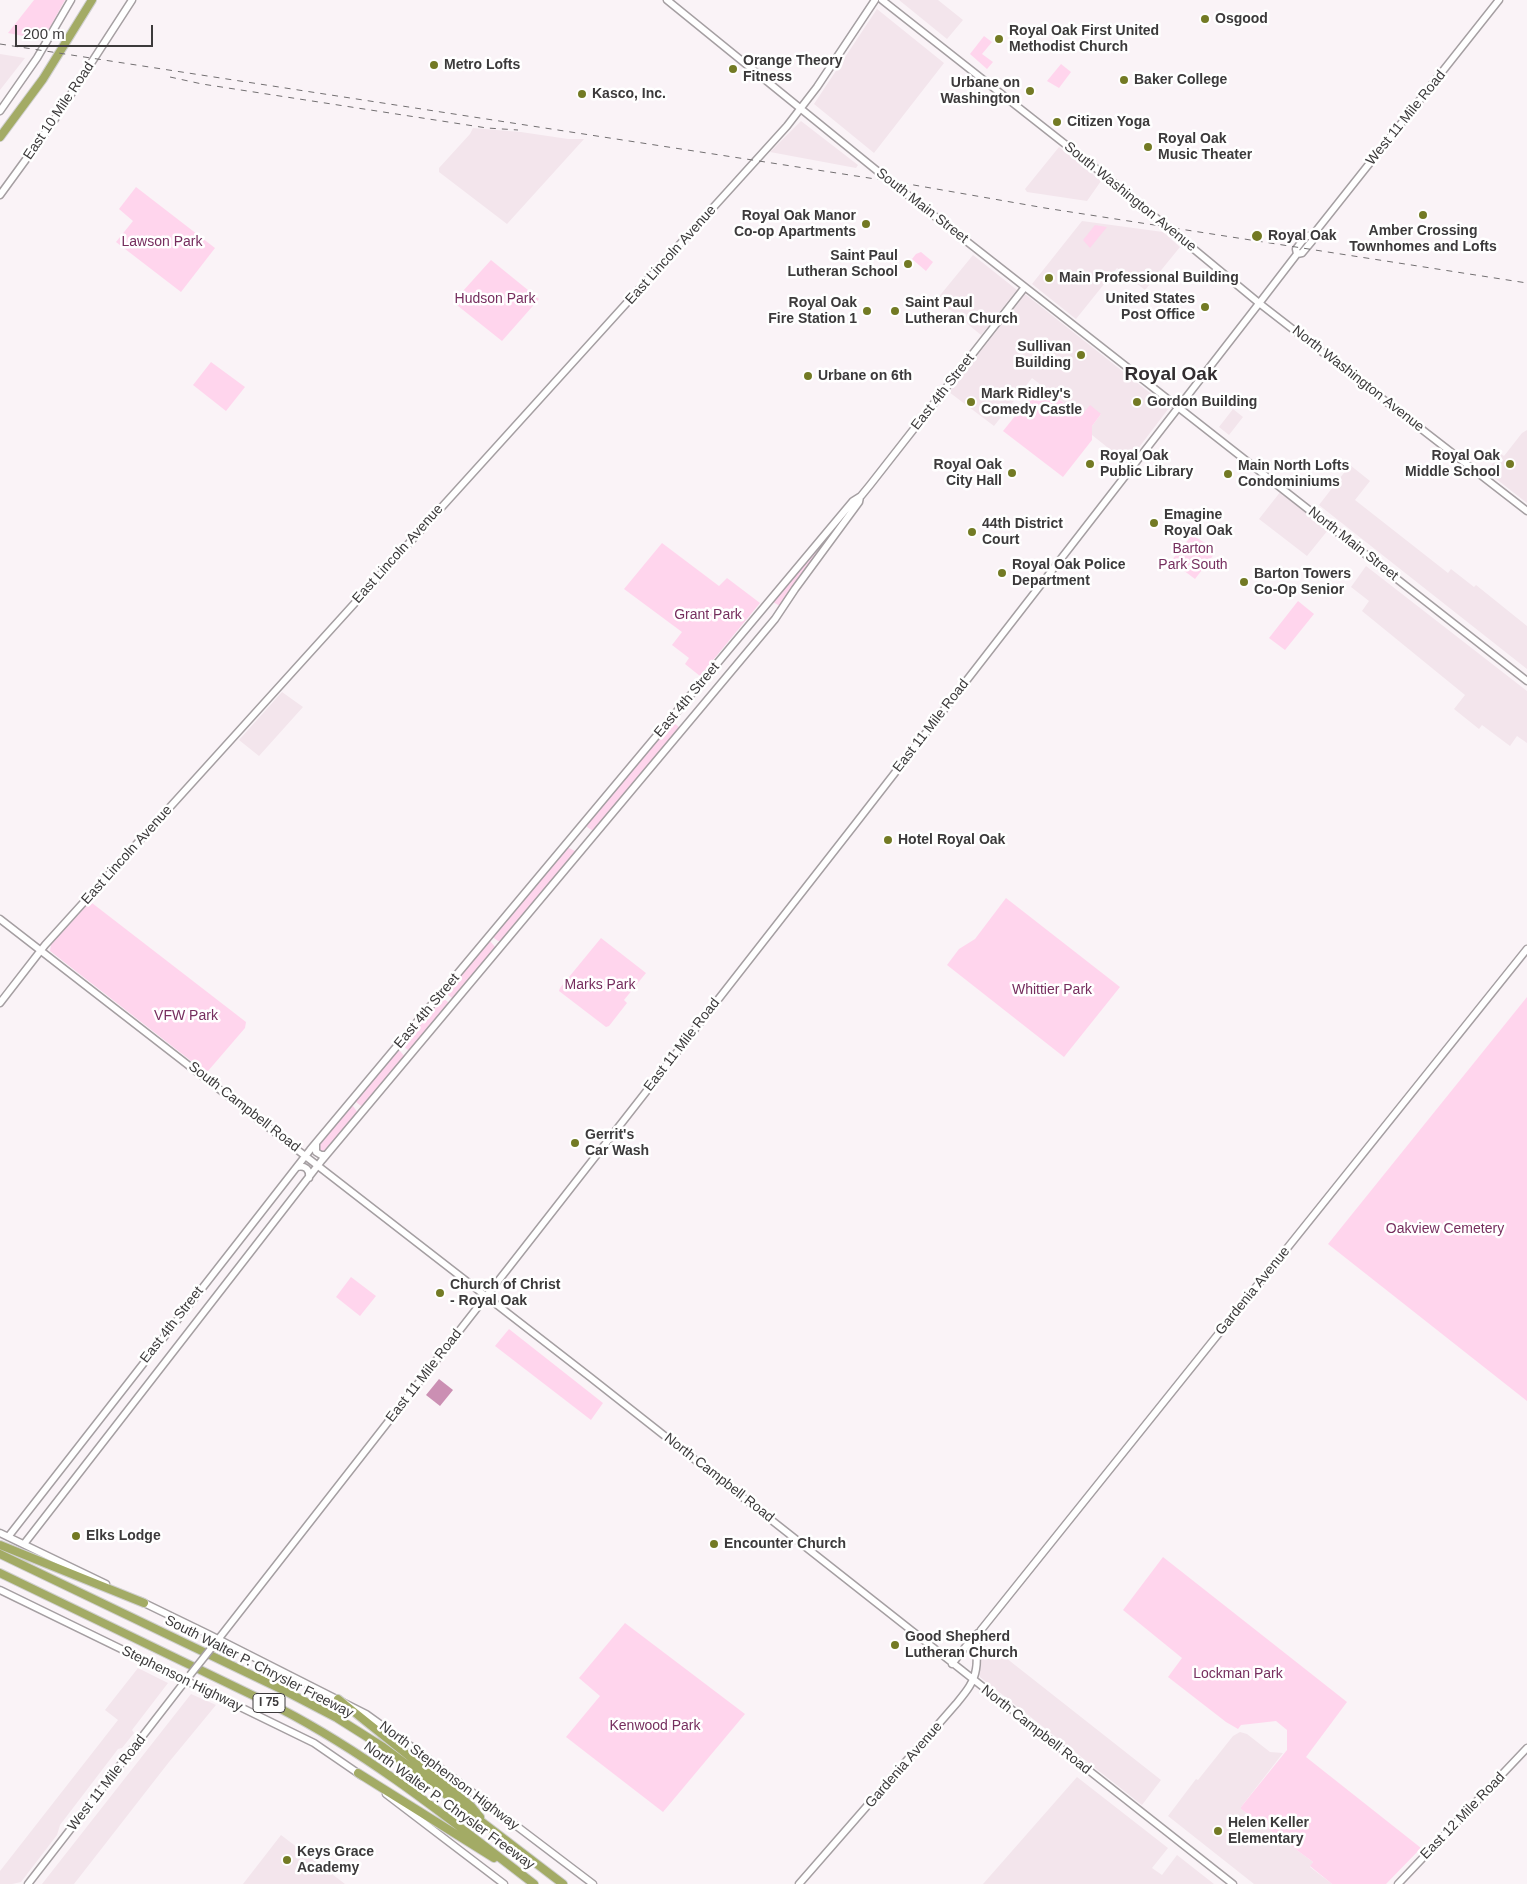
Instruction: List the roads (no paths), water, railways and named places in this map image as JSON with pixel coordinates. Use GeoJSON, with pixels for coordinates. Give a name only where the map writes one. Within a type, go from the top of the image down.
{"type":"FeatureCollection","features":[{"type":"Feature","properties":{"kind":"highway"},"geometry":{"type":"LineString","coordinates":[[0,137],[43,79],[92,0]]}},
{"type":"Feature","properties":{"kind":"highway"},"geometry":{"type":"LineString","coordinates":[[0,1545],[144,1603]]}},
{"type":"Feature","properties":{"kind":"highway","name":"South Walter P. Chrysler Freeway"},"geometry":{"type":"LineString","coordinates":[[0,1554],[287,1692],[336,1718],[383,1747],[563,1884]]}},
{"type":"Feature","properties":{"kind":"highway","name":"North Walter P. Chrysler Freeway"},"geometry":{"type":"LineString","coordinates":[[0,1573],[282,1709],[315,1728],[408,1788],[534,1884]]}},
{"type":"Feature","properties":{"kind":"highway"},"geometry":{"type":"LineString","coordinates":[[338,1700],[471,1806],[489,1828]]}},
{"type":"Feature","properties":{"kind":"highway"},"geometry":{"type":"LineString","coordinates":[[358,1773],[407,1802],[485,1853],[516,1870]]}},
{"type":"Feature","properties":{"kind":"street"},"geometry":{"type":"LineString","coordinates":[[0,111],[37,58],[71,0]]}},
{"type":"Feature","properties":{"kind":"street","name":"East 10 Mile Road"},"geometry":{"type":"LineString","coordinates":[[0,195],[51,125],[132,0]]}},
{"type":"Feature","properties":{"kind":"street","name":"South Main Street"},"geometry":{"type":"LineString","coordinates":[[668,0],[886,178],[1178,408]]}},
{"type":"Feature","properties":{"kind":"street","name":"East Lincoln Avenue"},"geometry":{"type":"LineString","coordinates":[[0,1003],[41,950],[756,161],[801,109],[875,0]]}},
{"type":"Feature","properties":{"kind":"street","name":"South Washington Avenue"},"geometry":{"type":"LineString","coordinates":[[882,0],[1095,168],[1260,303]]}},
{"type":"Feature","properties":{"kind":"street","name":"West 11 Mile Road"},"geometry":{"type":"LineString","coordinates":[[1178,408],[1297,254],[1302,253],[1312,241],[1312,236],[1499,0]]}},
{"type":"Feature","properties":{"kind":"street","name":"East 4th Street"},"geometry":{"type":"LineString","coordinates":[[8,1537],[306,1155],[823,537],[854,501],[861,496],[1025,287]]}},
{"type":"Feature","properties":{"kind":"street","name":"North Washington Avenue"},"geometry":{"type":"LineString","coordinates":[[1260,303],[1527,510]]}},
{"type":"Feature","properties":{"kind":"street","name":"North Main Street"},"geometry":{"type":"LineString","coordinates":[[1178,408],[1527,681]]}},
{"type":"Feature","properties":{"kind":"street","name":"East 11 Mile Road"},"geometry":{"type":"LineString","coordinates":[[185,1682],[1178,408]]}},
{"type":"Feature","properties":{"kind":"street","name":"East 4th Street"},"geometry":{"type":"LineString","coordinates":[[24,1544],[326,1155],[775,619],[859,502],[861,496]]}},
{"type":"Feature","properties":{"kind":"street","name":"South Campbell Road"},"geometry":{"type":"LineString","coordinates":[[0,919],[319,1165],[486,1297]]}},
{"type":"Feature","properties":{"kind":"street","name":"Gardenia Avenue"},"geometry":{"type":"LineString","coordinates":[[799,1884],[948,1714],[973,1680],[977,1666],[975,1644],[979,1633],[1527,948]]}},
{"type":"Feature","properties":{"kind":"street"},"geometry":{"type":"LineString","coordinates":[[316,1143],[316,1152],[326,1155]]}},
{"type":"Feature","properties":{"kind":"street"},"geometry":{"type":"LineString","coordinates":[[297,1167],[307,1168],[310,1172],[309,1178]]}},
{"type":"Feature","properties":{"kind":"street","name":"North Campbell Road"},"geometry":{"type":"LineString","coordinates":[[486,1297],[732,1488],[952,1664],[1233,1884]]}},
{"type":"Feature","properties":{"kind":"street","name":"North Stephenson Highway"},"geometry":{"type":"LineString","coordinates":[[0,1533],[366,1714],[593,1884]]}},
{"type":"Feature","properties":{"kind":"street","name":"Stephenson Highway"},"geometry":{"type":"LineString","coordinates":[[0,1590],[185,1682],[314,1743],[358,1773],[504,1884]]}},
{"type":"Feature","properties":{"kind":"street","name":"Gardenia Avenue"},"geometry":{"type":"LineString","coordinates":[[952,1664],[974,1636],[979,1633]]}},
{"type":"Feature","properties":{"kind":"street","name":"West 11 Mile Road"},"geometry":{"type":"LineString","coordinates":[[28,1884],[185,1682]]}},
{"type":"Feature","properties":{"kind":"street","name":"East 12 Mile Road"},"geometry":{"type":"LineString","coordinates":[[1398,1884],[1527,1748]]}},
{"type":"Feature","properties":{"kind":"railway"},"geometry":{"type":"LineString","coordinates":[[0,44],[908,184],[1045,208],[1527,283]]}},
{"type":"Feature","properties":{"kind":"railway"},"geometry":{"type":"LineString","coordinates":[[170,77],[202,84],[487,128],[518,130]]}},
{"type":"Feature","properties":{"kind":"place","name":"Osgood"},"geometry":{"type":"Point","coordinates":[1205,19]}},
{"type":"Feature","properties":{"kind":"place","name":"Royal Oak First United Methodist Church"},"geometry":{"type":"Point","coordinates":[999,39]}},
{"type":"Feature","properties":{"kind":"place","name":"Metro Lofts"},"geometry":{"type":"Point","coordinates":[434,65]}},
{"type":"Feature","properties":{"kind":"place","name":"Orange Theory Fitness"},"geometry":{"type":"Point","coordinates":[733,69]}},
{"type":"Feature","properties":{"kind":"place","name":"Baker College"},"geometry":{"type":"Point","coordinates":[1124,80]}},
{"type":"Feature","properties":{"kind":"place","name":"Urbane on Washington"},"geometry":{"type":"Point","coordinates":[1030,91]}},
{"type":"Feature","properties":{"kind":"place","name":"Kasco, Inc."},"geometry":{"type":"Point","coordinates":[582,94]}},
{"type":"Feature","properties":{"kind":"place","name":"Citizen Yoga"},"geometry":{"type":"Point","coordinates":[1057,122]}},
{"type":"Feature","properties":{"kind":"place","name":"Royal Oak Music Theater"},"geometry":{"type":"Point","coordinates":[1148,147]}},
{"type":"Feature","properties":{"kind":"place","name":"Amber Crossing Townhomes and Lofts"},"geometry":{"type":"Point","coordinates":[1423,215]}},
{"type":"Feature","properties":{"kind":"place","name":"Royal Oak Manor Co-op Apartments"},"geometry":{"type":"Point","coordinates":[866,224]}},
{"type":"Feature","properties":{"kind":"place","name":"Royal Oak"},"geometry":{"type":"Point","coordinates":[1257,236]}},
{"type":"Feature","properties":{"kind":"place","name":"Saint Paul Lutheran School"},"geometry":{"type":"Point","coordinates":[908,264]}},
{"type":"Feature","properties":{"kind":"place","name":"Main Professional Building"},"geometry":{"type":"Point","coordinates":[1049,278]}},
{"type":"Feature","properties":{"kind":"place","name":"United States Post Office"},"geometry":{"type":"Point","coordinates":[1205,307]}},
{"type":"Feature","properties":{"kind":"place","name":"Royal Oak Fire Station 1"},"geometry":{"type":"Point","coordinates":[867,311]}},
{"type":"Feature","properties":{"kind":"place","name":"Saint Paul Lutheran Church"},"geometry":{"type":"Point","coordinates":[895,311]}},
{"type":"Feature","properties":{"kind":"place","name":"Sullivan Building"},"geometry":{"type":"Point","coordinates":[1081,355]}},
{"type":"Feature","properties":{"kind":"place","name":"Urbane on 6th"},"geometry":{"type":"Point","coordinates":[808,376]}},
{"type":"Feature","properties":{"kind":"place","name":"Mark Ridley's Comedy Castle"},"geometry":{"type":"Point","coordinates":[971,402]}},
{"type":"Feature","properties":{"kind":"place","name":"Gordon Building"},"geometry":{"type":"Point","coordinates":[1137,402]}},
{"type":"Feature","properties":{"kind":"place","name":"Royal Oak Public Library"},"geometry":{"type":"Point","coordinates":[1090,464]}},
{"type":"Feature","properties":{"kind":"place","name":"Royal Oak Middle School"},"geometry":{"type":"Point","coordinates":[1510,464]}},
{"type":"Feature","properties":{"kind":"place","name":"Royal Oak City Hall"},"geometry":{"type":"Point","coordinates":[1012,473]}},
{"type":"Feature","properties":{"kind":"place","name":"Main North Lofts Condominiums"},"geometry":{"type":"Point","coordinates":[1228,474]}},
{"type":"Feature","properties":{"kind":"place","name":"Emagine Royal Oak"},"geometry":{"type":"Point","coordinates":[1154,523]}},
{"type":"Feature","properties":{"kind":"place","name":"44th District Court"},"geometry":{"type":"Point","coordinates":[972,532]}},
{"type":"Feature","properties":{"kind":"place","name":"Royal Oak Police Department"},"geometry":{"type":"Point","coordinates":[1002,573]}},
{"type":"Feature","properties":{"kind":"place","name":"Barton Towers Co-Op Senior"},"geometry":{"type":"Point","coordinates":[1244,582]}},
{"type":"Feature","properties":{"kind":"place","name":"Hotel Royal Oak"},"geometry":{"type":"Point","coordinates":[888,840]}},
{"type":"Feature","properties":{"kind":"place","name":"Gerrit's Car Wash"},"geometry":{"type":"Point","coordinates":[575,1143]}},
{"type":"Feature","properties":{"kind":"place","name":"Church of Christ - Royal Oak"},"geometry":{"type":"Point","coordinates":[440,1293]}},
{"type":"Feature","properties":{"kind":"place","name":"Elks Lodge"},"geometry":{"type":"Point","coordinates":[76,1536]}},
{"type":"Feature","properties":{"kind":"place","name":"Encounter Church"},"geometry":{"type":"Point","coordinates":[714,1544]}},
{"type":"Feature","properties":{"kind":"place","name":"Good Shepherd Lutheran Church"},"geometry":{"type":"Point","coordinates":[895,1645]}},
{"type":"Feature","properties":{"kind":"place","name":"Helen Keller Elementary"},"geometry":{"type":"Point","coordinates":[1218,1831]}},
{"type":"Feature","properties":{"kind":"place","name":"Keys Grace Academy"},"geometry":{"type":"Point","coordinates":[287,1860]}},
{"type":"Feature","properties":{"kind":"district","name":"Royal Oak"},"geometry":{"type":"Point","coordinates":[1171,375]}},
{"type":"Feature","properties":{"kind":"park label","name":"Lawson Park"},"geometry":{"type":"Point","coordinates":[162,242]}},
{"type":"Feature","properties":{"kind":"park label","name":"Hudson Park"},"geometry":{"type":"Point","coordinates":[495,299]}},
{"type":"Feature","properties":{"kind":"park label","name":"Barton Park South"},"geometry":{"type":"Point","coordinates":[1193,558]}},
{"type":"Feature","properties":{"kind":"park label","name":"Grant Park"},"geometry":{"type":"Point","coordinates":[708,615]}},
{"type":"Feature","properties":{"kind":"park label","name":"Marks Park"},"geometry":{"type":"Point","coordinates":[600,985]}},
{"type":"Feature","properties":{"kind":"park label","name":"Whittier Park"},"geometry":{"type":"Point","coordinates":[1052,990]}},
{"type":"Feature","properties":{"kind":"park label","name":"VFW Park"},"geometry":{"type":"Point","coordinates":[186,1016]}},
{"type":"Feature","properties":{"kind":"park label","name":"Oakview Cemetery"},"geometry":{"type":"Point","coordinates":[1445,1229]}},
{"type":"Feature","properties":{"kind":"park label","name":"Lockman Park"},"geometry":{"type":"Point","coordinates":[1238,1674]}},
{"type":"Feature","properties":{"kind":"park label","name":"Kenwood Park"},"geometry":{"type":"Point","coordinates":[655,1726]}}]}
